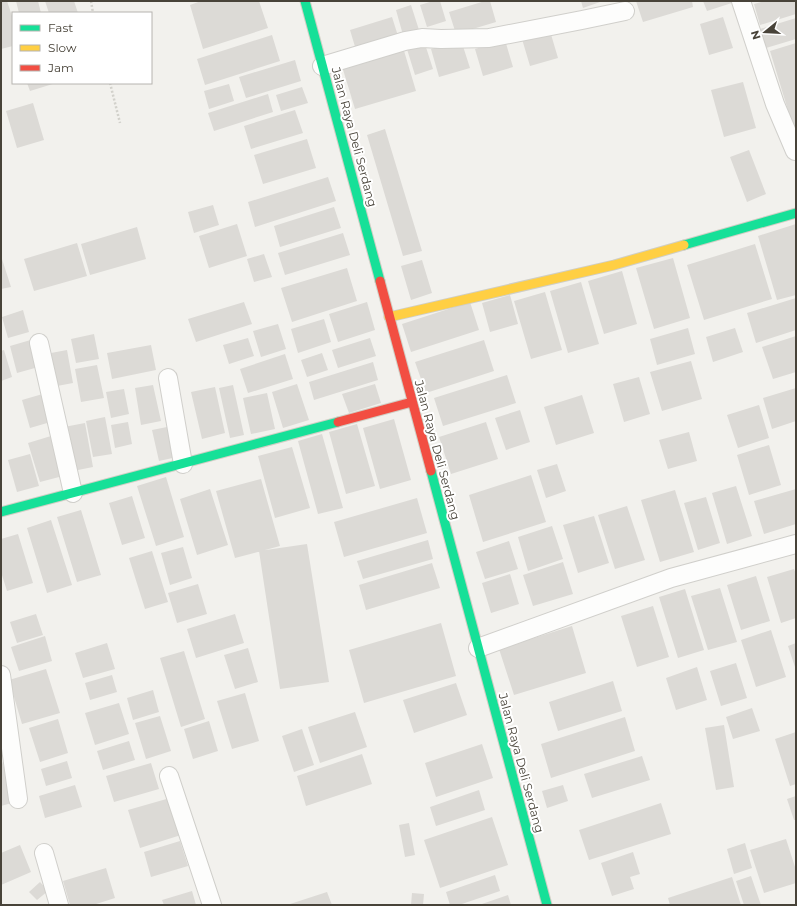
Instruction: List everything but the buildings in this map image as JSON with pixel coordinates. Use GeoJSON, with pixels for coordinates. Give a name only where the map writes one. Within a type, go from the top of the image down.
{"type":"FeatureCollection","features":[{"type":"Feature","properties":{"kind":"main road","name":"Jalan Raya Deli Serdang"},"geometry":{"type":"LineString","coordinates":[[305,1],[547,905]]}},
{"type":"Feature","properties":{"kind":"main road"},"geometry":{"type":"LineString","coordinates":[[389,317],[614,265],[796,213]]}},
{"type":"Feature","properties":{"kind":"main road"},"geometry":{"type":"LineString","coordinates":[[1,512],[412,402]]}},
{"type":"Feature","properties":{"kind":"street"},"geometry":{"type":"LineString","coordinates":[[741,1],[774,104],[796,152]]}},
{"type":"Feature","properties":{"kind":"street"},"geometry":{"type":"LineString","coordinates":[[322,66],[405,41],[422,38],[489,38],[625,11]]}},
{"type":"Feature","properties":{"kind":"street"},"geometry":{"type":"LineString","coordinates":[[40,343],[73,493]]}},
{"type":"Feature","properties":{"kind":"street"},"geometry":{"type":"LineString","coordinates":[[168,378],[183,464]]}},
{"type":"Feature","properties":{"kind":"street"},"geometry":{"type":"LineString","coordinates":[[478,648],[671,578],[796,544]]}},
{"type":"Feature","properties":{"kind":"street"},"geometry":{"type":"LineString","coordinates":[[1,675],[18,799]]}},
{"type":"Feature","properties":{"kind":"street"},"geometry":{"type":"LineString","coordinates":[[169,776],[212,905]]}},
{"type":"Feature","properties":{"kind":"street"},"geometry":{"type":"LineString","coordinates":[[44,853],[59,905]]}},
{"type":"Feature","properties":{"kind":"path"},"geometry":{"type":"LineString","coordinates":[[90,1],[93,12]]}},
{"type":"Feature","properties":{"kind":"path"},"geometry":{"type":"LineString","coordinates":[[110,84],[120,123]]}},
{"type":"Feature","properties":{"kind":"traffic: fast"},"geometry":{"type":"LineString","coordinates":[[305,1],[380,281]]}},
{"type":"Feature","properties":{"kind":"traffic: fast"},"geometry":{"type":"LineString","coordinates":[[684,245],[796,213]]}},
{"type":"Feature","properties":{"kind":"traffic: fast"},"geometry":{"type":"LineString","coordinates":[[1,512],[338,422]]}},
{"type":"Feature","properties":{"kind":"traffic: fast"},"geometry":{"type":"LineString","coordinates":[[431,471],[547,905]]}},
{"type":"Feature","properties":{"kind":"traffic: slow"},"geometry":{"type":"LineString","coordinates":[[389,317],[614,265],[684,245]]}},
{"type":"Feature","properties":{"kind":"traffic: jam"},"geometry":{"type":"LineString","coordinates":[[380,281],[431,471]]}},
{"type":"Feature","properties":{"kind":"traffic: jam"},"geometry":{"type":"LineString","coordinates":[[338,422],[412,402]]}}]}
